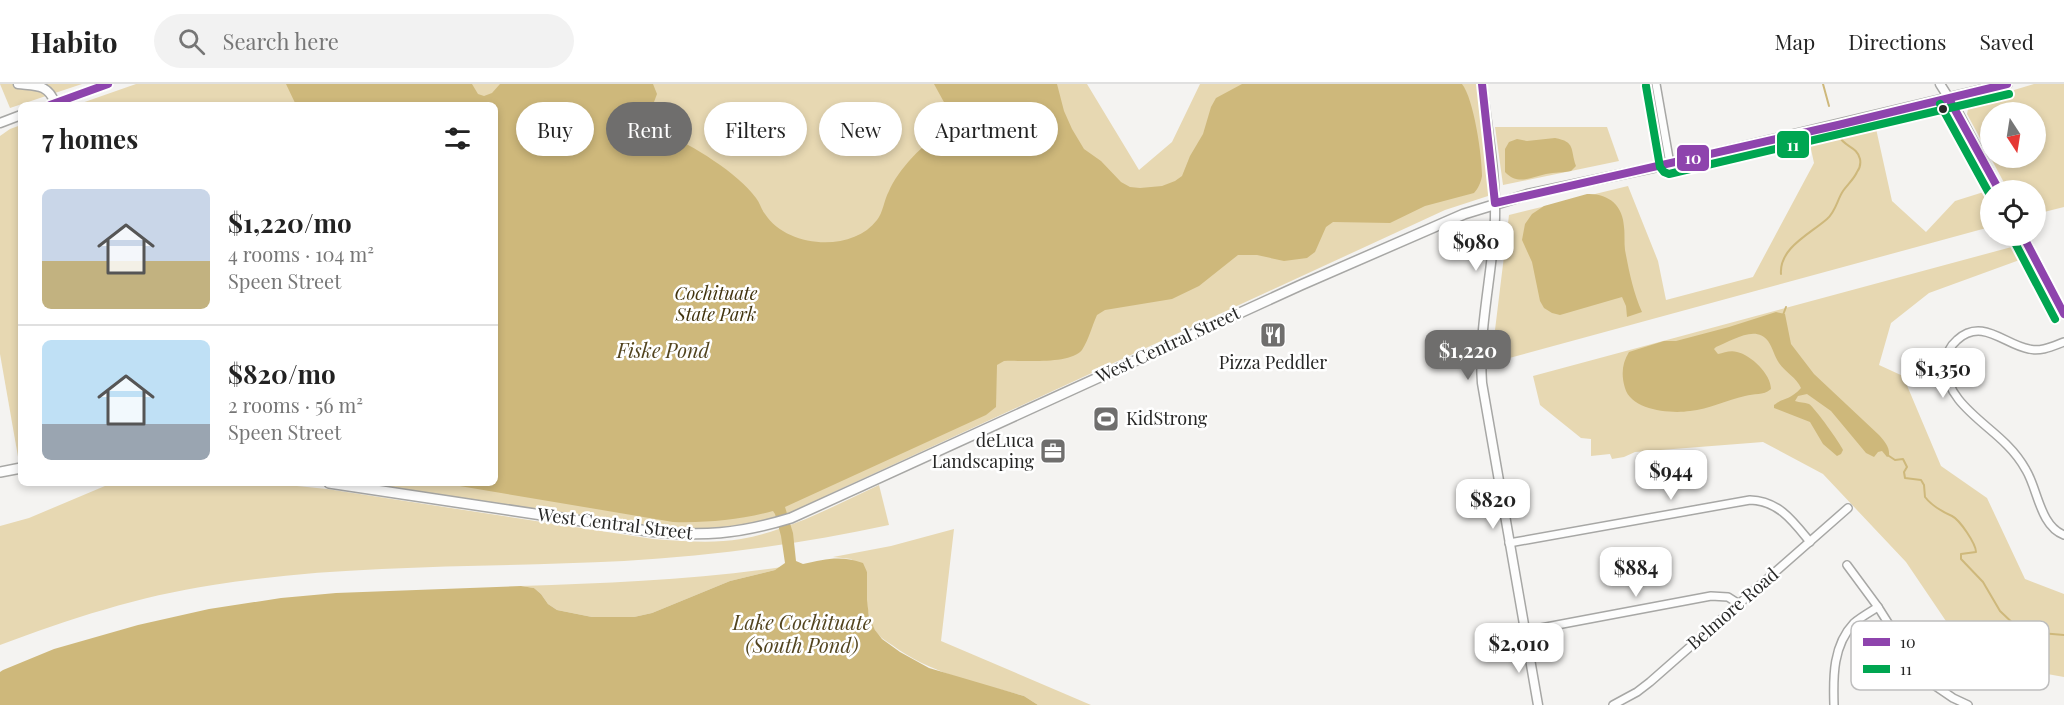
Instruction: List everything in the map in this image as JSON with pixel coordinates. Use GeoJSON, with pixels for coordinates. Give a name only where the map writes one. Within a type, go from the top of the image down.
{"type":"FeatureCollection","features":[{"type":"Feature","properties":{"kind":"main road","name":"West Central Street"},"geometry":{"type":"LineString","coordinates":[[349,486],[673,534],[720,534],[751,530],[791,518],[1310,280],[1431,227],[1495,203],[2007,84]]}},
{"type":"Feature","properties":{"kind":"main road"},"geometry":{"type":"LineString","coordinates":[[0,472],[18,469]]}},
{"type":"Feature","properties":{"kind":"street"},"geometry":{"type":"LineString","coordinates":[[18,84],[46,88],[50,92],[52,102]]}},
{"type":"Feature","properties":{"kind":"street"},"geometry":{"type":"LineString","coordinates":[[58,102],[108,84]]}},
{"type":"Feature","properties":{"kind":"street"},"geometry":{"type":"LineString","coordinates":[[1482,84],[1495,203],[1481,342],[1481,369],[1487,418],[1538,705]]}},
{"type":"Feature","properties":{"kind":"street"},"geometry":{"type":"LineString","coordinates":[[1656,84],[1670,164]]}},
{"type":"Feature","properties":{"kind":"street"},"geometry":{"type":"LineString","coordinates":[[1940,84],[1994,180]]}},
{"type":"Feature","properties":{"kind":"street"},"geometry":{"type":"LineString","coordinates":[[0,123],[18,116]]}},
{"type":"Feature","properties":{"kind":"street"},"geometry":{"type":"LineString","coordinates":[[2029,246],[2064,314]]}},
{"type":"Feature","properties":{"kind":"street"},"geometry":{"type":"LineString","coordinates":[[2064,342],[2046,348],[2029,349],[1991,333],[1974,332],[1953,343],[1945,368],[1955,394],[2014,452],[2028,473],[2049,523],[2054,530],[2064,535]]}},
{"type":"Feature","properties":{"kind":"street"},"geometry":{"type":"LineString","coordinates":[[1509,543],[1750,500],[1779,508],[1810,542]]}},
{"type":"Feature","properties":{"kind":"street","name":"Belmore Road"},"geometry":{"type":"LineString","coordinates":[[1613,705],[1644,687],[1848,508]]}},
{"type":"Feature","properties":{"kind":"street"},"geometry":{"type":"LineString","coordinates":[[1847,565],[1887,621]]}},
{"type":"Feature","properties":{"kind":"street"},"geometry":{"type":"LineString","coordinates":[[1525,631],[1711,596],[1728,597],[1739,604]]}},
{"type":"Feature","properties":{"kind":"street"},"geometry":{"type":"LineString","coordinates":[[1857,621],[1878,607]]}},
{"type":"Feature","properties":{"kind":"street"},"geometry":{"type":"LineString","coordinates":[[1834,705],[1835,660],[1845,634],[1851,627]]}},
{"type":"Feature","properties":{"kind":"street"},"geometry":{"type":"LineString","coordinates":[[1941,690],[1968,705]]}},
{"type":"Feature","properties":{"kind":"green space"},"geometry":{"type":"Polygon","coordinates":[[[0,84],[82,84],[28,102],[18,102],[18,105],[10,108],[0,84]]]}},
{"type":"Feature","properties":{"kind":"green space","name":"Fiske Pond"},"geometry":{"type":"Polygon","coordinates":[[[136,84],[1087,84],[1139,170],[1172,142],[1200,84],[1477,84],[1489,190],[1488,196],[1445,210],[834,492],[780,521],[693,535],[350,486],[498,486],[498,102],[85,102],[136,84]]]}},
{"type":"Feature","properties":{"kind":"green space"},"geometry":{"type":"Polygon","coordinates":[[[2034,84],[2064,84],[2064,207],[2046,212],[2046,180],[2003,180],[1996,168],[2046,168],[2046,102],[1980,102],[1980,138],[1967,114],[1974,102],[2034,84]]]}},
{"type":"Feature","properties":{"kind":"green space"},"geometry":{"type":"Polygon","coordinates":[[[1875,124],[1892,201],[1926,232],[1955,201],[1980,193],[1980,230],[1491,363],[1509,215],[1628,186],[1658,261],[1666,300],[1753,277],[1814,163],[1809,140],[1875,124]]]}},
{"type":"Feature","properties":{"kind":"green space"},"geometry":{"type":"Polygon","coordinates":[[[18,126],[18,457],[0,354],[0,136],[18,126]]]}},
{"type":"Feature","properties":{"kind":"green space"},"geometry":{"type":"Polygon","coordinates":[[[1495,127],[1607,127],[1619,161],[1503,185],[1495,127]]]}},
{"type":"Feature","properties":{"kind":"green space"},"geometry":{"type":"Polygon","coordinates":[[[2019,246],[2025,258],[1929,293],[1891,323],[1879,365],[1903,376],[1941,466],[1987,498],[2025,579],[2064,594],[2064,677],[2049,674],[2049,621],[1946,621],[1906,562],[1823,474],[1763,442],[1635,452],[1612,459],[1610,454],[1591,456],[1591,439],[1581,438],[1540,405],[1533,376],[2019,246]]]}},
{"type":"Feature","properties":{"kind":"green space"},"geometry":{"type":"Polygon","coordinates":[[[879,485],[889,525],[757,548],[658,559],[418,567],[264,578],[159,595],[78,617],[0,645],[0,526],[29,518],[105,486],[297,486],[653,539],[708,542],[730,541],[777,530],[879,485]]]}},
{"type":"Feature","properties":{"kind":"green space"},"geometry":{"type":"Polygon","coordinates":[[[954,529],[941,641],[1091,705],[1038,705],[1024,696],[972,682],[907,655],[881,637],[872,623],[866,594],[867,572],[851,559],[833,557],[891,546],[954,529]]]}},
{"type":"Feature","properties":{"kind":"green space"},"geometry":{"type":"Polygon","coordinates":[[[782,567],[730,581],[652,613],[634,617],[592,617],[557,610],[548,604],[534,588],[521,586],[684,578],[782,567]]]}},
{"type":"Feature","properties":{"kind":"water","name":"Fiske Pond"},"geometry":{"type":"Polygon","coordinates":[[[286,84],[472,84],[478,94],[484,96],[492,93],[500,84],[653,84],[657,94],[654,102],[606,102],[606,156],[692,156],[692,147],[738,179],[756,198],[775,225],[788,234],[804,240],[820,242],[836,242],[866,231],[879,217],[893,183],[914,155],[1058,156],[1058,102],[944,102],[934,84],[1057,84],[1064,111],[1084,149],[1101,161],[1121,182],[1130,187],[1140,188],[1162,186],[1182,176],[1203,134],[1216,98],[1242,84],[1462,84],[1474,114],[1482,176],[1474,193],[1425,206],[1390,223],[1333,222],[1326,227],[1315,252],[1307,258],[1284,261],[1257,255],[1238,255],[1199,286],[1172,299],[1105,310],[1097,315],[1082,350],[1076,355],[1057,360],[1004,361],[997,365],[996,407],[986,415],[785,507],[793,533],[796,561],[803,564],[840,558],[863,563],[867,572],[869,617],[882,639],[929,668],[1024,696],[1038,705],[0,705],[0,672],[3,670],[54,649],[138,625],[209,609],[281,598],[336,593],[521,586],[534,588],[548,604],[557,610],[592,617],[634,617],[652,613],[730,581],[775,570],[785,563],[781,536],[773,511],[723,520],[673,522],[460,486],[498,486],[498,102],[295,102],[286,84]]]}},
{"type":"Feature","properties":{"kind":"water"},"geometry":{"type":"Polygon","coordinates":[[[1555,138],[1566,142],[1571,147],[1576,166],[1571,171],[1549,173],[1520,180],[1505,172],[1505,149],[1509,142],[1517,139],[1527,141],[1555,138]]]}},
{"type":"Feature","properties":{"kind":"water"},"geometry":{"type":"Polygon","coordinates":[[[1587,194],[1608,198],[1621,212],[1628,266],[1642,312],[1627,317],[1622,297],[1560,315],[1544,308],[1540,301],[1532,262],[1522,240],[1525,224],[1532,214],[1544,206],[1587,194]]]}},
{"type":"Feature","properties":{"kind":"water"},"geometry":{"type":"Polygon","coordinates":[[[1776,312],[1785,314],[1791,344],[1814,374],[1879,435],[1888,447],[1889,456],[1887,457],[1882,451],[1874,457],[1866,453],[1831,411],[1807,394],[1798,396],[1795,401],[1809,404],[1812,407],[1841,446],[1843,450],[1841,454],[1837,456],[1823,444],[1810,422],[1774,408],[1774,405],[1801,388],[1779,363],[1768,341],[1757,334],[1743,335],[1714,349],[1718,354],[1729,351],[1737,352],[1754,361],[1764,371],[1770,383],[1771,389],[1762,394],[1748,395],[1697,410],[1682,412],[1662,411],[1643,406],[1629,395],[1625,388],[1624,365],[1629,352],[1664,341],[1676,341],[1729,327],[1776,312]]]}},
{"type":"Feature","properties":{"kind":"waterway"},"geometry":{"type":"LineString","coordinates":[[1823,84],[1829,106]]}},
{"type":"Feature","properties":{"kind":"waterway"},"geometry":{"type":"LineString","coordinates":[[1781,274],[1782,265],[1790,249],[1830,216],[1843,191],[1860,167],[1858,155],[1839,136]]}},
{"type":"Feature","properties":{"kind":"waterway"},"geometry":{"type":"LineString","coordinates":[[1783,315],[1786,307]]}},
{"type":"Feature","properties":{"kind":"waterway"},"geometry":{"type":"LineString","coordinates":[[1889,456],[1895,460],[1903,459],[1907,467],[1904,472],[1905,478],[1921,480],[1925,497],[1955,518],[1963,527],[1976,552],[1961,554],[1961,559],[1983,582],[2000,611],[2011,621]]}},
{"type":"Feature","properties":{"kind":"waterway"},"geometry":{"type":"LineString","coordinates":[[2049,634],[2064,635]]}},
{"type":"Feature","properties":{"kind":"transit line","name":"10"},"geometry":{"type":"LineString","coordinates":[[58,102],[108,84]]}},
{"type":"Feature","properties":{"kind":"transit line","name":"10"},"geometry":{"type":"LineString","coordinates":[[1482,84],[1495,203],[2007,84]]}},
{"type":"Feature","properties":{"kind":"transit line","name":"11"},"geometry":{"type":"LineString","coordinates":[[1646,86],[1660,167],[1669,174],[2009,94]]}},
{"type":"Feature","properties":{"kind":"transit line","name":"10"},"geometry":{"type":"LineString","coordinates":[[1949,99],[1994,180]]}},
{"type":"Feature","properties":{"kind":"transit line","name":"11"},"geometry":{"type":"LineString","coordinates":[[1940,104],[1982,180]]}},
{"type":"Feature","properties":{"kind":"transit line","name":"11"},"geometry":{"type":"LineString","coordinates":[[2017,246],[2055,319]]}},
{"type":"Feature","properties":{"kind":"transit line","name":"10"},"geometry":{"type":"LineString","coordinates":[[2028,246],[2064,314]]}},
{"type":"Feature","properties":{"kind":"place","name":"Pizza Peddler"},"geometry":{"type":"Point","coordinates":[1273,335]}},
{"type":"Feature","properties":{"kind":"place","name":"KidStrong"},"geometry":{"type":"Point","coordinates":[1106,419]}},
{"type":"Feature","properties":{"kind":"place","name":"deLuca Landscaping"},"geometry":{"type":"Point","coordinates":[1053,451]}},
{"type":"Feature","properties":{"kind":"park label","name":"Cochituate State Park"},"geometry":{"type":"Point","coordinates":[716,304]}},
{"type":"Feature","properties":{"kind":"water label","name":"Lake Cochituate (South Pond)"},"geometry":{"type":"Point","coordinates":[802,634]}}]}
